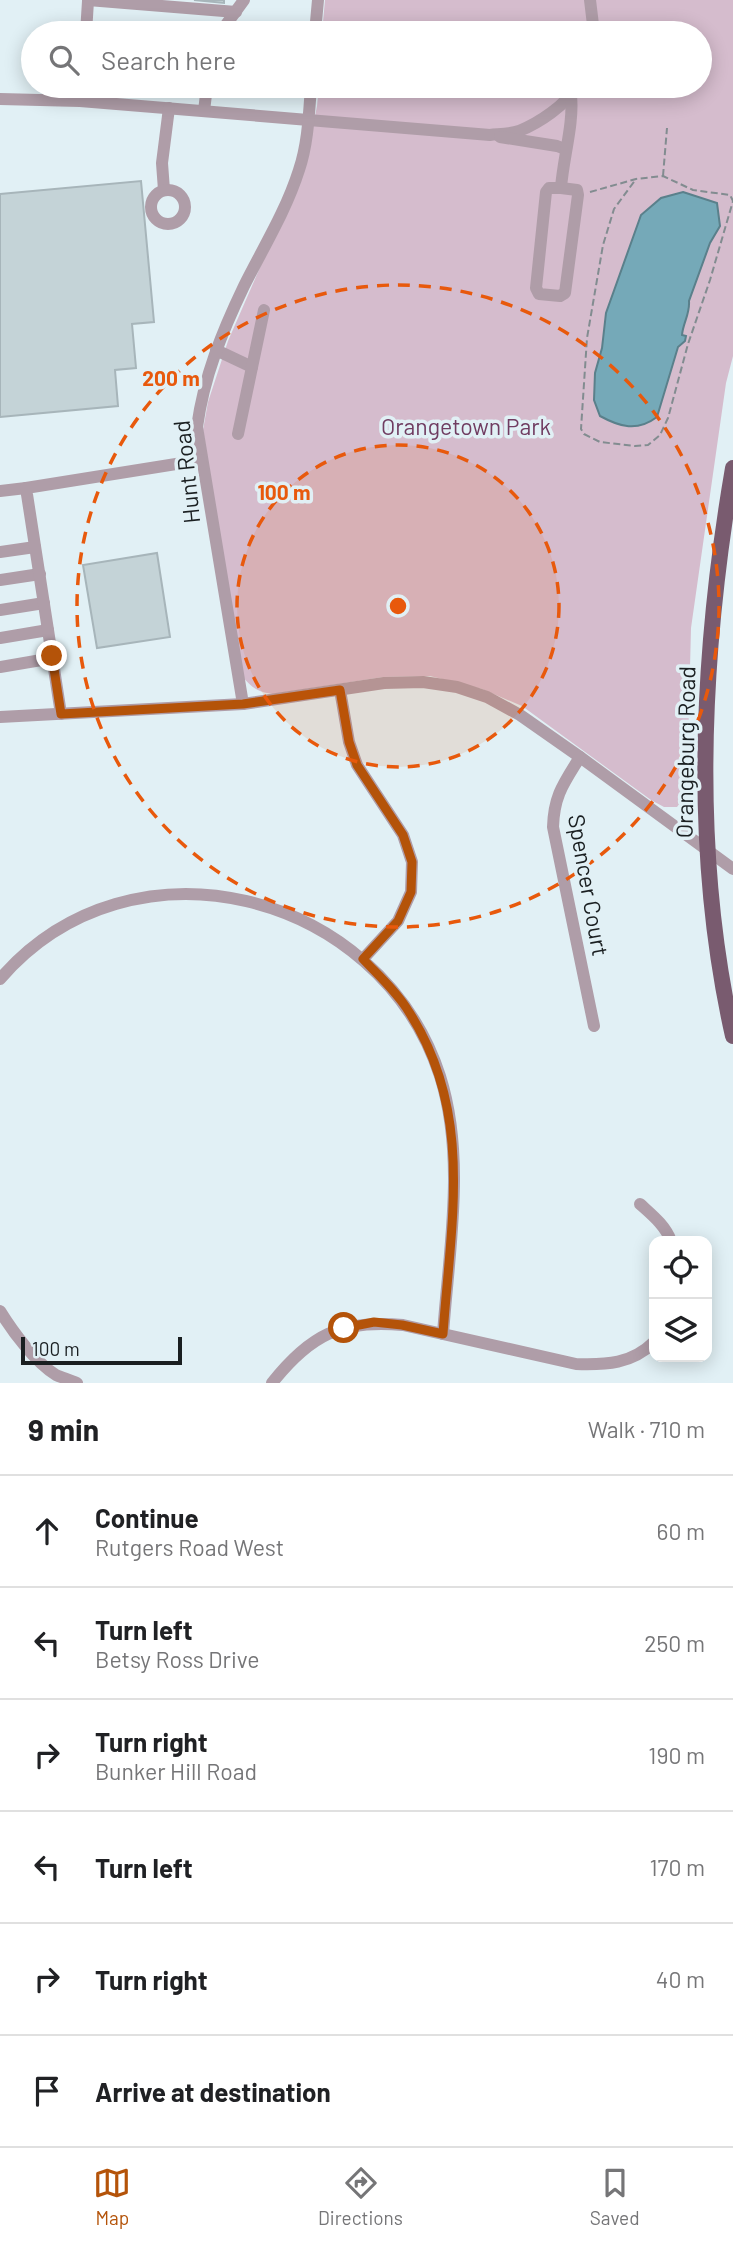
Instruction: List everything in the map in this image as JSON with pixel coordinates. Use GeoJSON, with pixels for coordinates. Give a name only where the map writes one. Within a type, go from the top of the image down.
{"type":"FeatureCollection","features":[{"type":"Feature","properties":{"kind":"main road","name":"Orangeburg Road"},"geometry":{"type":"LineString","coordinates":[[733,468],[718,574],[708,681],[706,849],[715,932],[733,1036]]}},
{"type":"Feature","properties":{"kind":"street"},"geometry":{"type":"LineString","coordinates":[[229,21],[244,0]]}},
{"type":"Feature","properties":{"kind":"street"},"geometry":{"type":"LineString","coordinates":[[316,21],[318,0]]}},
{"type":"Feature","properties":{"kind":"street"},"geometry":{"type":"LineString","coordinates":[[590,0],[593,21]]}},
{"type":"Feature","properties":{"kind":"street"},"geometry":{"type":"LineString","coordinates":[[87,21],[88,1],[236,12]]}},
{"type":"Feature","properties":{"kind":"street"},"geometry":{"type":"LineString","coordinates":[[204,111],[206,98]]}},
{"type":"Feature","properties":{"kind":"street","name":"Hunt Road"},"geometry":{"type":"LineString","coordinates":[[243,704],[197,427],[201,400],[216,350],[285,207],[300,168],[310,98]]}},
{"type":"Feature","properties":{"kind":"street"},"geometry":{"type":"LineString","coordinates":[[490,135],[517,131],[537,122],[566,98]]}},
{"type":"Feature","properties":{"kind":"street"},"geometry":{"type":"LineString","coordinates":[[561,188],[574,98]]}},
{"type":"Feature","properties":{"kind":"street"},"geometry":{"type":"LineString","coordinates":[[0,99],[80,101],[490,135],[565,149]]}},
{"type":"Feature","properties":{"kind":"street"},"geometry":{"type":"LineString","coordinates":[[164,190],[162,163],[169,108]]}},
{"type":"Feature","properties":{"kind":"street"},"geometry":{"type":"LineString","coordinates":[[549,188],[561,188],[577,190],[579,195],[565,293],[560,296],[539,294],[536,288],[546,192],[549,188]]}},
{"type":"Feature","properties":{"kind":"street"},"geometry":{"type":"LineString","coordinates":[[238,434],[264,310]]}},
{"type":"Feature","properties":{"kind":"street"},"geometry":{"type":"LineString","coordinates":[[216,350],[252,367]]}},
{"type":"Feature","properties":{"kind":"street"},"geometry":{"type":"LineString","coordinates":[[0,491],[201,460]]}},
{"type":"Feature","properties":{"kind":"street"},"geometry":{"type":"LineString","coordinates":[[26,488],[61,714]]}},
{"type":"Feature","properties":{"kind":"street"},"geometry":{"type":"LineString","coordinates":[[0,552],[35,547]]}},
{"type":"Feature","properties":{"kind":"street"},"geometry":{"type":"LineString","coordinates":[[0,580],[40,574]]}},
{"type":"Feature","properties":{"kind":"street"},"geometry":{"type":"LineString","coordinates":[[0,610],[44,603]]}},
{"type":"Feature","properties":{"kind":"street"},"geometry":{"type":"LineString","coordinates":[[0,638],[48,630]]}},
{"type":"Feature","properties":{"kind":"street"},"geometry":{"type":"LineString","coordinates":[[0,667],[52,658]]}},
{"type":"Feature","properties":{"kind":"street"},"geometry":{"type":"LineString","coordinates":[[0,717],[243,704],[384,683],[424,682],[457,687],[487,697],[520,715],[733,869]]}},
{"type":"Feature","properties":{"kind":"street"},"geometry":{"type":"LineString","coordinates":[[340,690],[349,742],[357,765],[403,835],[412,862],[411,892],[398,921],[363,959]]}},
{"type":"Feature","properties":{"kind":"street","name":"Spencer Court"},"geometry":{"type":"LineString","coordinates":[[580,757],[558,792],[553,810],[553,827],[594,1026]]}},
{"type":"Feature","properties":{"kind":"street"},"geometry":{"type":"LineString","coordinates":[[0,979],[35,945],[63,926],[93,912],[126,901],[197,893],[234,897],[266,905],[320,930],[363,959],[389,985],[426,1040],[450,1112],[454,1184],[443,1334]]}},
{"type":"Feature","properties":{"kind":"street"},"geometry":{"type":"LineString","coordinates":[[640,1204],[656,1218],[669,1236]]}},
{"type":"Feature","properties":{"kind":"street"},"geometry":{"type":"LineString","coordinates":[[0,1311],[52,1379],[77,1383]]}},
{"type":"Feature","properties":{"kind":"street"},"geometry":{"type":"LineString","coordinates":[[272,1383],[292,1358],[315,1340],[344,1328],[374,1322],[402,1325],[576,1364],[604,1365],[630,1358],[649,1345]]}},
{"type":"Feature","properties":{"kind":"path"},"geometry":{"type":"LineString","coordinates":[[663,176],[667,128]]}},
{"type":"Feature","properties":{"kind":"path"},"geometry":{"type":"LineString","coordinates":[[579,195],[636,179],[663,176],[693,190],[730,195],[733,201],[665,427],[648,444],[635,446],[600,442],[584,434],[581,429],[587,338],[603,245],[614,209],[636,179]]}},
{"type":"Feature","properties":{"kind":"green space","name":"Orangetown Park"},"geometry":{"type":"Polygon","coordinates":[[[325,0],[733,0],[733,356],[726,383],[691,628],[687,788],[677,807],[664,807],[651,800],[522,706],[482,689],[430,676],[383,677],[273,694],[249,684],[242,676],[203,430],[208,402],[228,341],[306,162],[318,98],[712,98],[712,21],[323,21],[325,0]]]}},
{"type":"Feature","properties":{"kind":"water"},"geometry":{"type":"Polygon","coordinates":[[[683,192],[717,203],[720,226],[710,243],[689,301],[682,335],[686,336],[685,341],[678,347],[657,417],[642,425],[622,425],[600,416],[594,400],[595,373],[602,348],[606,313],[641,215],[661,198],[683,192]]]}},
{"type":"Feature","properties":{"kind":"building"},"geometry":{"type":"Polygon","coordinates":[[[194,0],[224,0],[224,3],[194,0]]]}},
{"type":"Feature","properties":{"kind":"building"},"geometry":{"type":"Polygon","coordinates":[[[141,181],[154,322],[132,324],[136,368],[115,370],[118,406],[0,417],[0,194],[141,181]]]}},
{"type":"Feature","properties":{"kind":"building"},"geometry":{"type":"Polygon","coordinates":[[[157,553],[170,637],[97,648],[83,565],[157,553]]]}},
{"type":"Feature","properties":{"kind":"route"},"geometry":{"type":"LineString","coordinates":[[52,656],[61,714],[243,704],[340,690],[349,742],[357,765],[403,835],[412,862],[411,892],[398,921],[363,959],[389,985],[426,1040],[450,1112],[454,1150],[443,1334],[374,1322],[344,1328]]}}]}
